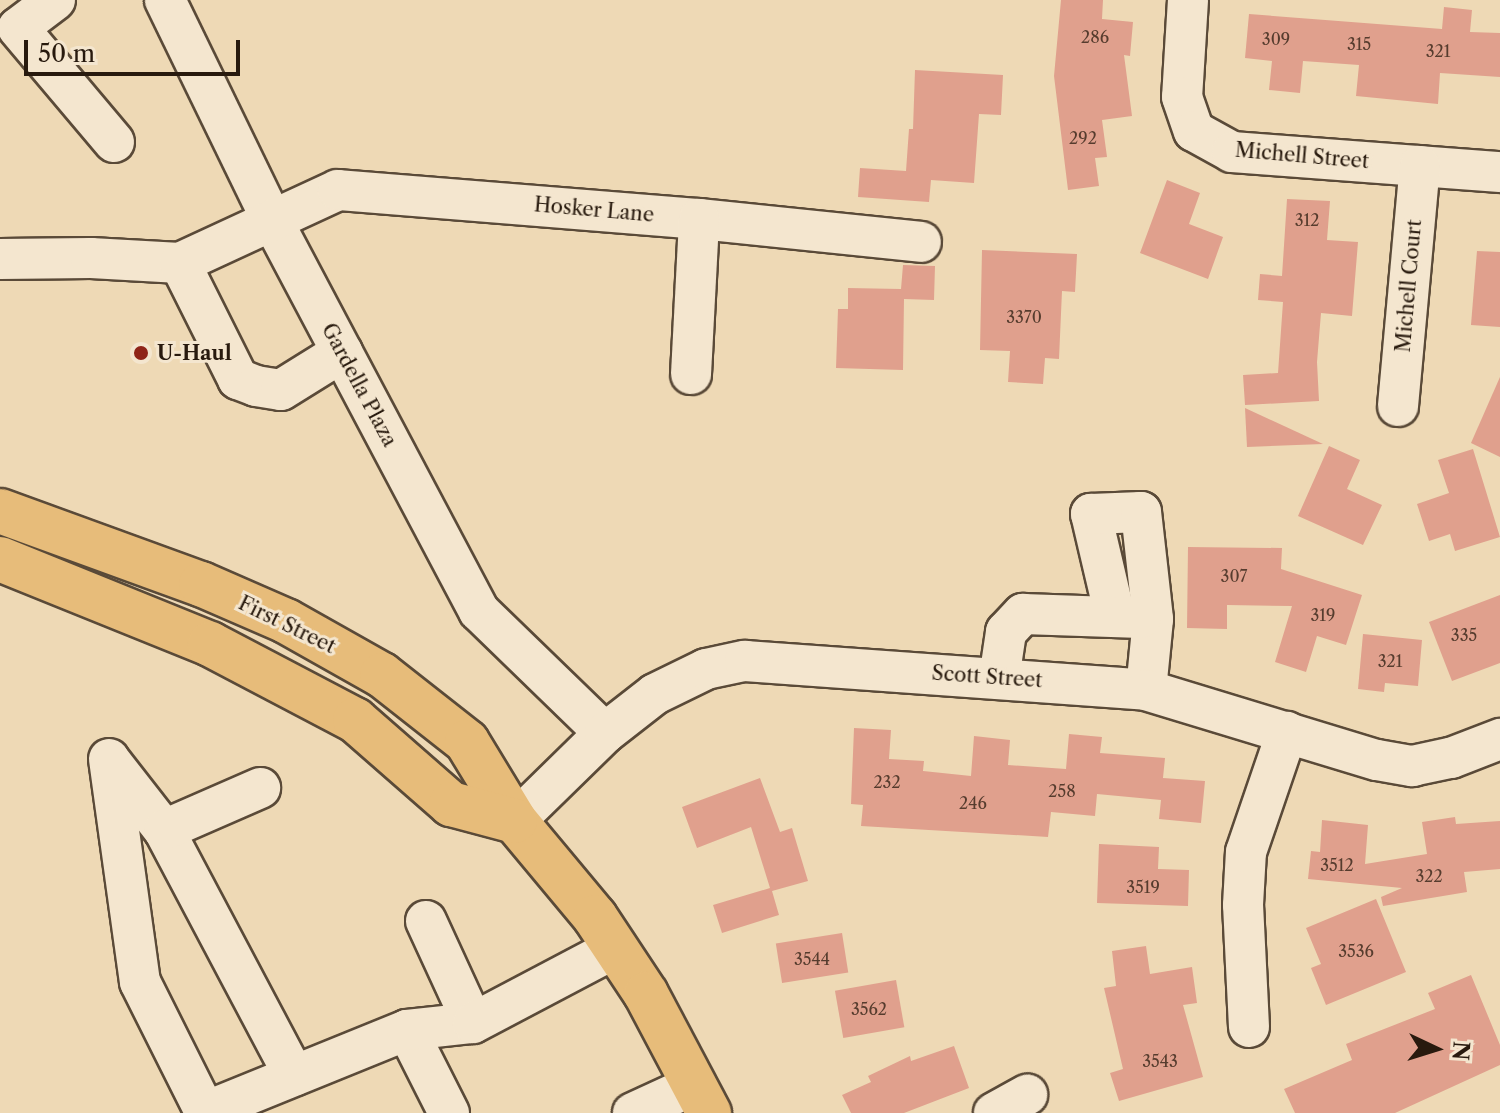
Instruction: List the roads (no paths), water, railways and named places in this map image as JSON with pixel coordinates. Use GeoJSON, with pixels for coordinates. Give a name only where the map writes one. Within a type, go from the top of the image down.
{"type":"FeatureCollection","features":[{"type":"Feature","properties":{"kind":"main road","name":"First Street"},"geometry":{"type":"LineString","coordinates":[[0,511],[201,584],[286,621],[382,675],[467,742],[515,821],[615,948],[646,994],[701,1099]]}},
{"type":"Feature","properties":{"kind":"main road"},"geometry":{"type":"LineString","coordinates":[[0,559],[210,644],[355,720],[451,804],[515,821]]}},
{"type":"Feature","properties":{"kind":"street"},"geometry":{"type":"LineString","coordinates":[[55,0],[9,29],[114,142]]}},
{"type":"Feature","properties":{"kind":"street","name":"Gardella Plaza"},"geometry":{"type":"LineString","coordinates":[[165,0],[272,220],[479,611],[605,733]]}},
{"type":"Feature","properties":{"kind":"street","name":"Michell Street"},"geometry":{"type":"LineString","coordinates":[[1188,0],[1182,97],[1194,131],[1232,152],[1500,172]]}},
{"type":"Feature","properties":{"kind":"street","name":"Michell Court"},"geometry":{"type":"LineString","coordinates":[[1398,406],[1420,166]]}},
{"type":"Feature","properties":{"kind":"street","name":"Hosker Lane"},"geometry":{"type":"LineString","coordinates":[[180,263],[338,190],[699,219],[921,242]]}},
{"type":"Feature","properties":{"kind":"street"},"geometry":{"type":"LineString","coordinates":[[691,374],[699,219]]}},
{"type":"Feature","properties":{"kind":"street"},"geometry":{"type":"LineString","coordinates":[[0,259],[91,258],[180,263],[238,379],[256,386],[281,390],[342,352]]}},
{"type":"Feature","properties":{"kind":"street"},"geometry":{"type":"LineString","coordinates":[[999,679],[1006,632],[1023,614],[1134,618],[1146,690]]}},
{"type":"Feature","properties":{"kind":"street","name":"Scott Street"},"geometry":{"type":"LineString","coordinates":[[515,821],[605,733],[655,694],[706,669],[745,661],[1146,690],[1377,760],[1412,766],[1451,758],[1500,739]]}},
{"type":"Feature","properties":{"kind":"street"},"geometry":{"type":"LineString","coordinates":[[1249,1027],[1243,905],[1246,852],[1287,732]]}},
{"type":"Feature","properties":{"kind":"street"},"geometry":{"type":"LineString","coordinates":[[294,1076],[164,830],[109,759],[140,982],[205,1112],[294,1076],[407,1030],[473,1023],[615,948]]}},
{"type":"Feature","properties":{"kind":"street"},"geometry":{"type":"LineString","coordinates":[[164,830],[260,788]]}},
{"type":"Feature","properties":{"kind":"street"},"geometry":{"type":"LineString","coordinates":[[426,921],[473,1023]]}},
{"type":"Feature","properties":{"kind":"street"},"geometry":{"type":"LineString","coordinates":[[407,1030],[449,1113]]}},
{"type":"Feature","properties":{"kind":"street"},"geometry":{"type":"LineString","coordinates":[[633,1113],[701,1099]]}},
{"type":"Feature","properties":{"kind":"place","name":"U-Haul"},"geometry":{"type":"Point","coordinates":[141,353]}}]}
